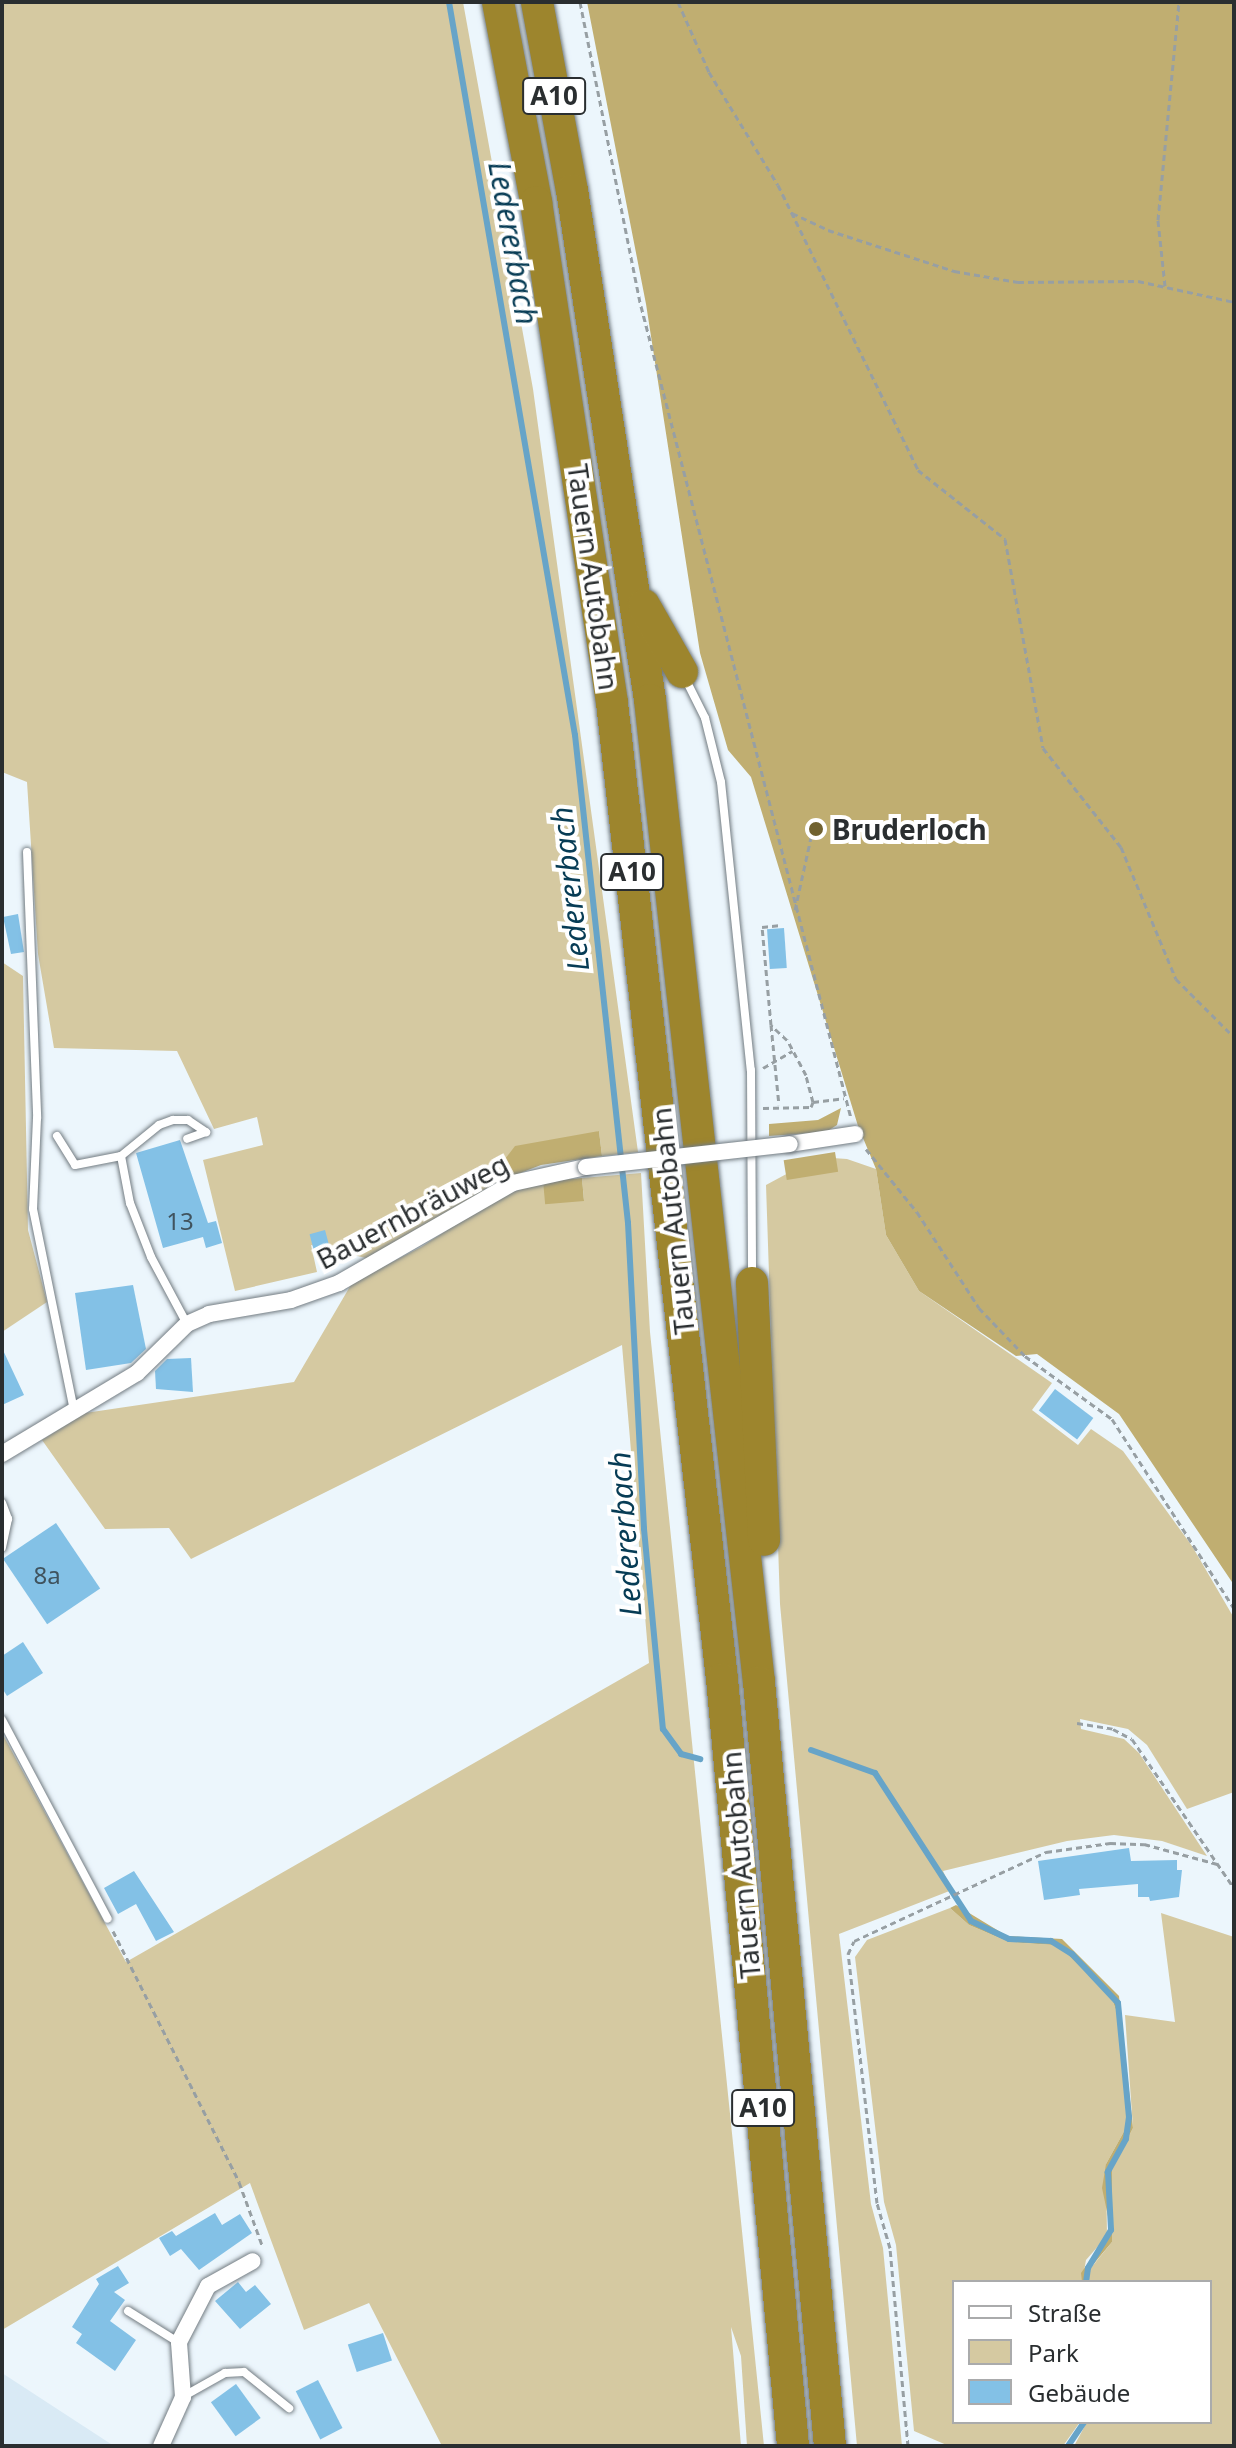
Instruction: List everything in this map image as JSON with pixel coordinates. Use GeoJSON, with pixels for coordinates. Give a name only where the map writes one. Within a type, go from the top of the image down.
{"type":"FeatureCollection","features":[{"type":"Feature","properties":{"kind":"highway","name":"Tauern Autobahn"},"geometry":{"type":"LineString","coordinates":[[498,2],[536,202],[612,703],[720,1663],[793,2446]]}},
{"type":"Feature","properties":{"kind":"highway","name":"Tauern Autobahn"},"geometry":{"type":"LineString","coordinates":[[537,2],[635,593],[710,1222],[759,1682],[830,2446]]}},
{"type":"Feature","properties":{"kind":"highway"},"geometry":{"type":"LineString","coordinates":[[635,593],[682,672]]}},
{"type":"Feature","properties":{"kind":"highway"},"geometry":{"type":"LineString","coordinates":[[752,1283],[767,1604],[759,1682]]}},
{"type":"Feature","properties":{"kind":"street","name":"Bauernbräuweg"},"geometry":{"type":"LineString","coordinates":[[2,1454],[137,1373],[187,1324],[209,1314],[291,1300],[339,1283],[513,1183],[586,1167],[855,1134]]}},
{"type":"Feature","properties":{"kind":"street"},"geometry":{"type":"LineString","coordinates":[[161,2446],[183,2397],[179,2342],[208,2286],[253,2261]]}},
{"type":"Feature","properties":{"kind":"lane"},"geometry":{"type":"LineString","coordinates":[[682,672],[705,718],[721,782],[751,1070],[752,1283]]}},
{"type":"Feature","properties":{"kind":"lane"},"geometry":{"type":"LineString","coordinates":[[27,852],[37,1118],[33,1209],[75,1412]]}},
{"type":"Feature","properties":{"kind":"lane"},"geometry":{"type":"LineString","coordinates":[[57,1136],[62,1153],[75,1165],[121,1156],[159,1125],[173,1120],[188,1120],[206,1132],[187,1139]]}},
{"type":"Feature","properties":{"kind":"lane"},"geometry":{"type":"LineString","coordinates":[[121,1156],[130,1203],[168,1297],[187,1324]]}},
{"type":"Feature","properties":{"kind":"lane"},"geometry":{"type":"LineString","coordinates":[[2,1503],[8,1519],[2,1547]]}},
{"type":"Feature","properties":{"kind":"lane"},"geometry":{"type":"LineString","coordinates":[[2,1720],[108,1919]]}},
{"type":"Feature","properties":{"kind":"lane"},"geometry":{"type":"LineString","coordinates":[[128,2311],[179,2342]]}},
{"type":"Feature","properties":{"kind":"lane"},"geometry":{"type":"LineString","coordinates":[[183,2397],[225,2373],[244,2372],[289,2408]]}},
{"type":"Feature","properties":{"kind":"path"},"geometry":{"type":"LineString","coordinates":[[580,2],[641,306],[794,911],[855,1134],[917,1212],[979,1308],[1025,1356],[1112,1419],[1234,1608]]}},
{"type":"Feature","properties":{"kind":"path"},"geometry":{"type":"LineString","coordinates":[[678,2],[709,72],[792,213],[918,470],[1005,539],[1043,748],[1121,847],[1176,979],[1234,1037]]}},
{"type":"Feature","properties":{"kind":"path"},"geometry":{"type":"LineString","coordinates":[[1165,286],[1158,220],[1179,2]]}},
{"type":"Feature","properties":{"kind":"path"},"geometry":{"type":"LineString","coordinates":[[792,213],[828,230],[954,271],[1018,282],[1138,281],[1234,302]]}},
{"type":"Feature","properties":{"kind":"path"},"geometry":{"type":"LineString","coordinates":[[794,911],[813,828]]}},
{"type":"Feature","properties":{"kind":"path"},"geometry":{"type":"LineString","coordinates":[[779,1105],[762,927],[781,925]]}},
{"type":"Feature","properties":{"kind":"path"},"geometry":{"type":"LineString","coordinates":[[752,1111],[779,1105],[811,1107],[813,1102],[793,1051],[771,1025]]}},
{"type":"Feature","properties":{"kind":"path"},"geometry":{"type":"LineString","coordinates":[[751,1070],[793,1051]]}},
{"type":"Feature","properties":{"kind":"path"},"geometry":{"type":"LineString","coordinates":[[813,1102],[845,1097]]}},
{"type":"Feature","properties":{"kind":"path"},"geometry":{"type":"LineString","coordinates":[[1077,1723],[1097,1724],[1132,1739],[1234,1888]]}},
{"type":"Feature","properties":{"kind":"path"},"geometry":{"type":"LineString","coordinates":[[908,2446],[890,2248],[877,2203],[848,1954],[854,1941],[1046,1852],[1110,1843],[1144,1844],[1217,1864]]}},
{"type":"Feature","properties":{"kind":"path"},"geometry":{"type":"LineString","coordinates":[[108,1919],[239,2182],[264,2249],[253,2261]]}},
{"type":"Feature","properties":{"kind":"shaded area"},"geometry":{"type":"Polygon","coordinates":[[[587,2],[1234,2],[1234,1585],[1119,1414],[1037,1354],[1016,1356],[919,1291],[886,1235],[876,1169],[858,1126],[751,777],[728,750],[700,653],[646,304],[587,2]]]}},
{"type":"Feature","properties":{"kind":"shaded area"},"geometry":{"type":"Polygon","coordinates":[[[841,1108],[837,1125],[826,1132],[769,1136],[769,1124],[818,1120],[841,1108]]]}},
{"type":"Feature","properties":{"kind":"shaded area"},"geometry":{"type":"Polygon","coordinates":[[[599,1131],[602,1156],[541,1165],[497,1182],[492,1176],[515,1146],[599,1131]]]}},
{"type":"Feature","properties":{"kind":"shaded area"},"geometry":{"type":"Polygon","coordinates":[[[835,1152],[838,1172],[787,1180],[784,1160],[835,1152]]]}},
{"type":"Feature","properties":{"kind":"shaded area"},"geometry":{"type":"Polygon","coordinates":[[[582,1178],[584,1201],[545,1204],[543,1181],[582,1178]]]}},
{"type":"Feature","properties":{"kind":"shaded area"},"geometry":{"type":"Polygon","coordinates":[[[956,1905],[1007,1936],[1062,1939],[1119,1996],[1133,2128],[1112,2170],[1112,2242],[1086,2273],[1089,2280],[1082,2280],[1081,2273],[1107,2236],[1109,2221],[1102,2188],[1106,2164],[1127,2126],[1118,2016],[1112,1999],[1064,1951],[1053,1945],[1009,1942],[969,1925],[950,1908],[956,1905]]]}},
{"type":"Feature","properties":{"kind":"shaded area"},"geometry":{"type":"Polygon","coordinates":[[[2,2373],[114,2446],[2,2446],[2,2373]]]}},
{"type":"Feature","properties":{"kind":"green space"},"geometry":{"type":"Polygon","coordinates":[[[2,2],[463,2],[533,389],[638,1152],[602,1156],[599,1131],[492,1176],[497,1182],[370,1259],[311,1245],[317,1272],[235,1291],[203,1160],[263,1145],[257,1117],[214,1129],[177,1051],[54,1048],[38,954],[27,782],[2,772],[2,2]]]}},
{"type":"Feature","properties":{"kind":"green space"},"geometry":{"type":"Polygon","coordinates":[[[2,962],[23,976],[28,1230],[47,1302],[2,1332],[2,962]]]}},
{"type":"Feature","properties":{"kind":"green space"},"geometry":{"type":"Polygon","coordinates":[[[818,1157],[847,1159],[876,1169],[886,1235],[919,1291],[1052,1383],[1032,1410],[1078,1445],[1091,1429],[1123,1451],[1192,1546],[1234,1618],[1234,1792],[1187,1809],[1147,1745],[1128,1729],[1080,1719],[1081,1729],[1124,1739],[1139,1753],[1207,1856],[1162,1841],[1114,1835],[1067,1841],[943,1871],[952,1890],[839,1934],[871,2204],[883,2248],[902,2446],[857,2446],[780,1604],[766,1185],[818,1157]]]}},
{"type":"Feature","properties":{"kind":"green space"},"geometry":{"type":"Polygon","coordinates":[[[641,1173],[650,1332],[764,2446],[747,2446],[741,2356],[731,2327],[741,2446],[442,2446],[369,2303],[304,2330],[250,2183],[2,2330],[2,1733],[126,1962],[649,1663],[622,1345],[191,1559],[169,1528],[105,1529],[42,1440],[85,1413],[294,1382],[352,1283],[421,1247],[500,1196],[543,1182],[584,1200],[582,1178],[641,1173]]]}},
{"type":"Feature","properties":{"kind":"green space"},"geometry":{"type":"Polygon","coordinates":[[[950,1908],[969,1925],[1009,1942],[1053,1945],[1064,1951],[1112,1999],[1118,2016],[1127,2126],[1106,2164],[1107,2236],[1086,2260],[1082,2280],[952,2280],[952,2424],[1079,2424],[1063,2446],[949,2446],[914,2431],[896,2245],[884,2202],[855,1957],[867,1940],[950,1908]]]}},
{"type":"Feature","properties":{"kind":"green space"},"geometry":{"type":"Polygon","coordinates":[[[1161,1913],[1234,1937],[1234,2446],[1074,2446],[1086,2424],[1212,2424],[1212,2280],[1089,2280],[1086,2274],[1112,2242],[1112,2170],[1133,2128],[1125,2015],[1175,2022],[1161,1913]]]}},
{"type":"Feature","properties":{"kind":"building"},"geometry":{"type":"Polygon","coordinates":[[[18,914],[24,952],[11,954],[3,917],[18,914]]]}},
{"type":"Feature","properties":{"kind":"building"},"geometry":{"type":"Polygon","coordinates":[[[784,928],[787,968],[770,969],[767,929],[784,928]]]}},
{"type":"Feature","properties":{"kind":"building"},"geometry":{"type":"Polygon","coordinates":[[[180,1140],[208,1223],[216,1221],[222,1243],[206,1248],[203,1237],[163,1248],[136,1153],[180,1140]]]}},
{"type":"Feature","properties":{"kind":"building"},"geometry":{"type":"Polygon","coordinates":[[[325,1230],[331,1253],[316,1257],[310,1234],[325,1230]]]}},
{"type":"Feature","properties":{"kind":"building"},"geometry":{"type":"Polygon","coordinates":[[[133,1285],[146,1349],[131,1363],[86,1370],[75,1293],[133,1285]]]}},
{"type":"Feature","properties":{"kind":"building"},"geometry":{"type":"Polygon","coordinates":[[[2,1348],[24,1395],[2,1405],[2,1348]]]}},
{"type":"Feature","properties":{"kind":"building"},"geometry":{"type":"Polygon","coordinates":[[[191,1358],[193,1392],[156,1389],[155,1371],[167,1359],[191,1358]]]}},
{"type":"Feature","properties":{"kind":"building"},"geometry":{"type":"Polygon","coordinates":[[[1055,1389],[1093,1418],[1077,1439],[1039,1411],[1055,1389]]]}},
{"type":"Feature","properties":{"kind":"building"},"geometry":{"type":"Polygon","coordinates":[[[56,1523],[100,1588],[47,1624],[3,1559],[56,1523]]]}},
{"type":"Feature","properties":{"kind":"building"},"geometry":{"type":"Polygon","coordinates":[[[23,1642],[43,1673],[7,1696],[2,1688],[2,1656],[23,1642]]]}},
{"type":"Feature","properties":{"kind":"building"},"geometry":{"type":"Polygon","coordinates":[[[1129,1848],[1131,1861],[1177,1860],[1177,1870],[1182,1870],[1179,1897],[1150,1901],[1149,1897],[1138,1897],[1138,1884],[1079,1889],[1080,1895],[1044,1900],[1038,1861],[1129,1848]]]}},
{"type":"Feature","properties":{"kind":"building"},"geometry":{"type":"Polygon","coordinates":[[[134,1871],[174,1932],[156,1941],[136,1904],[118,1914],[104,1888],[134,1871]]]}},
{"type":"Feature","properties":{"kind":"building"},"geometry":{"type":"Polygon","coordinates":[[[215,2213],[222,2225],[240,2214],[252,2233],[199,2270],[181,2249],[170,2256],[159,2238],[172,2231],[176,2236],[215,2213]]]}},
{"type":"Feature","properties":{"kind":"building"},"geometry":{"type":"Polygon","coordinates":[[[118,2266],[129,2283],[114,2292],[125,2300],[110,2321],[136,2340],[115,2371],[76,2343],[82,2334],[72,2327],[99,2284],[96,2279],[118,2266]]]}},
{"type":"Feature","properties":{"kind":"building"},"geometry":{"type":"Polygon","coordinates":[[[238,2282],[246,2292],[255,2285],[271,2304],[240,2329],[215,2301],[238,2282]]]}},
{"type":"Feature","properties":{"kind":"building"},"geometry":{"type":"Polygon","coordinates":[[[383,2333],[392,2361],[357,2372],[348,2344],[383,2333]]]}},
{"type":"Feature","properties":{"kind":"building"},"geometry":{"type":"Polygon","coordinates":[[[318,2380],[343,2428],[320,2439],[296,2391],[318,2380]]]}},
{"type":"Feature","properties":{"kind":"building"},"geometry":{"type":"Polygon","coordinates":[[[236,2384],[261,2418],[236,2436],[211,2402],[236,2384]]]}},
{"type":"Feature","properties":{"kind":"waterway","name":"Ledererbach"},"geometry":{"type":"LineString","coordinates":[[449,2],[575,735],[628,1223],[644,1529],[663,1729],[681,1754],[700,1759]]}},
{"type":"Feature","properties":{"kind":"waterway","name":"Ledererbach"},"geometry":{"type":"LineString","coordinates":[[811,1750],[875,1773],[971,1921],[1009,1939],[1051,1941],[1072,1954],[1118,2003],[1129,2117],[1126,2139],[1108,2172],[1111,2230],[1088,2268],[1086,2280]]}},
{"type":"Feature","properties":{"kind":"waterway","name":"Ledererbach"},"geometry":{"type":"LineString","coordinates":[[1068,2446],[1083,2424]]}},
{"type":"Feature","properties":{"kind":"place","name":"Bruderloch"},"geometry":{"type":"Point","coordinates":[816,829]}}]}
